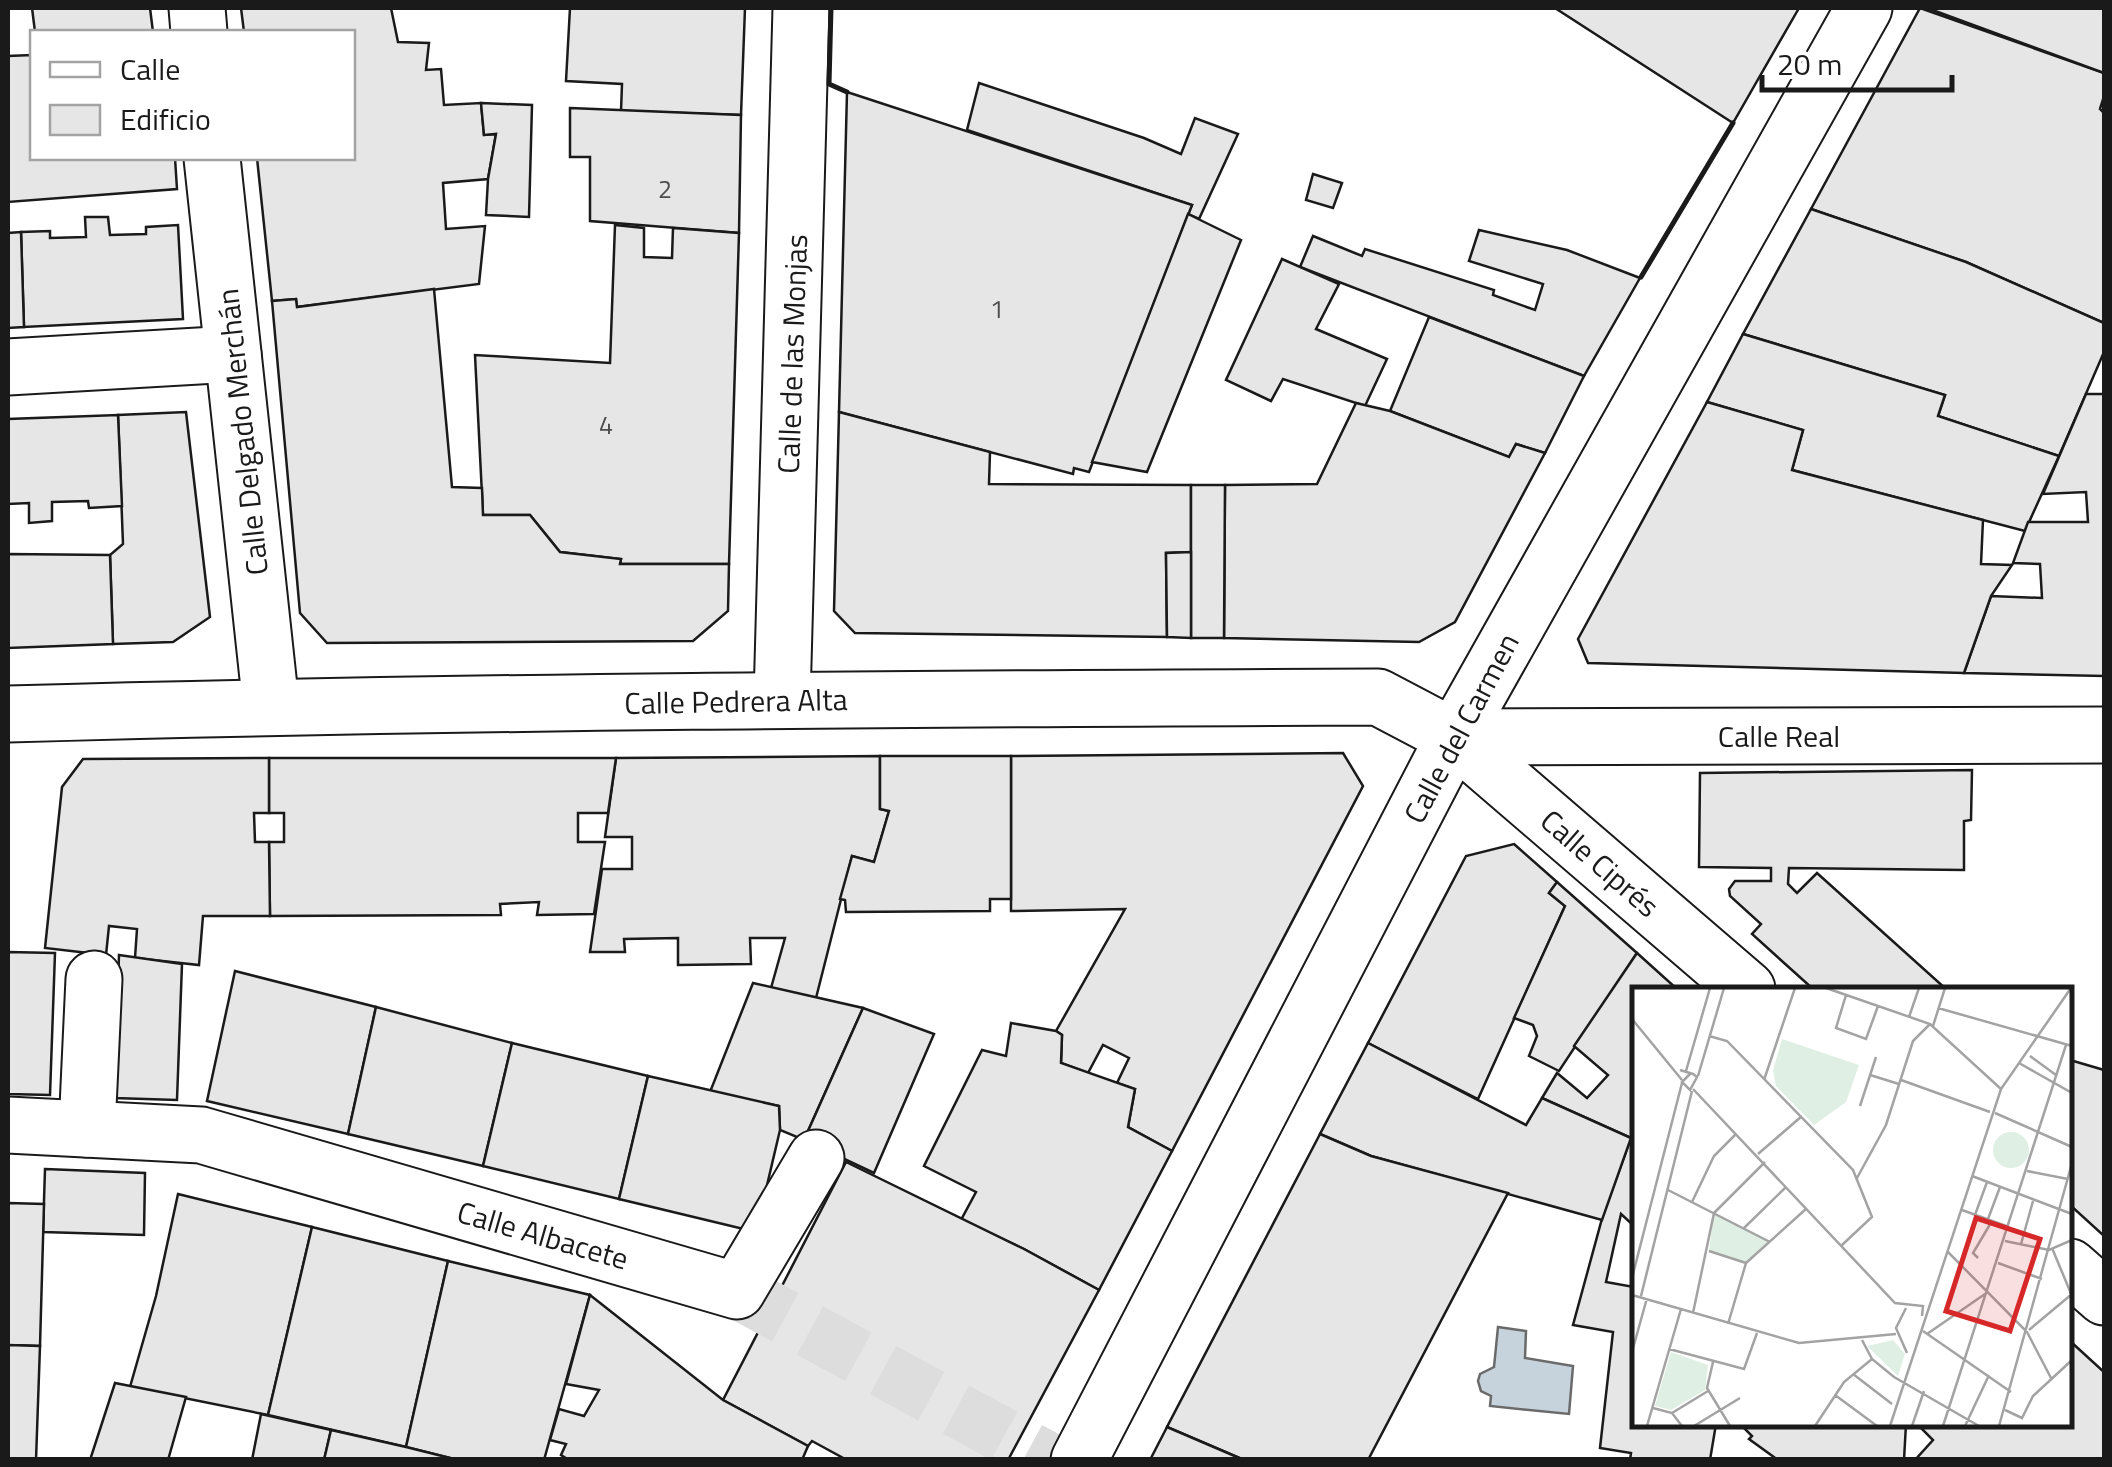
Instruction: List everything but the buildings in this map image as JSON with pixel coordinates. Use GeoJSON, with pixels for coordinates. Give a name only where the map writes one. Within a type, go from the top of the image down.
{"type":"FeatureCollection","features":[{"type":"Feature","properties":{"kind":"street","name":"Calle de las Monjas"},"geometry":{"type":"LineString","coordinates":[[782,700],[801,8]]}},
{"type":"Feature","properties":{"kind":"street","name":"Calle del Carmen"},"geometry":{"type":"LineString","coordinates":[[1079,1460],[1454,738],[1864,8]]}},
{"type":"Feature","properties":{"kind":"street","name":"Calle Delgado Merchán"},"geometry":{"type":"LineString","coordinates":[[212,160],[271,706]]}},
{"type":"Feature","properties":{"kind":"street"},"geometry":{"type":"LineString","coordinates":[[8,367],[233,354]]}},
{"type":"Feature","properties":{"kind":"street","name":"Calle Pedrera Alta"},"geometry":{"type":"LineString","coordinates":[[8,714],[271,706],[1378,697],[1454,738]]}},
{"type":"Feature","properties":{"kind":"street","name":"Calle Real"},"geometry":{"type":"LineString","coordinates":[[1454,738],[2104,735]]}},
{"type":"Feature","properties":{"kind":"street","name":"Calle Ciprés"},"geometry":{"type":"LineString","coordinates":[[1454,738],[1744,987]]}},
{"type":"Feature","properties":{"kind":"street"},"geometry":{"type":"LineString","coordinates":[[87,1128],[94,979]]}},
{"type":"Feature","properties":{"kind":"street","name":"Calle Albacete"},"geometry":{"type":"LineString","coordinates":[[8,1125],[202,1135],[736,1291],[816,1158]]}},
{"type":"Feature","properties":{"kind":"street"},"geometry":{"type":"LineString","coordinates":[[2072,1269],[2104,1297]]}},
{"type":"Feature","properties":{"kind":"shaded area"},"geometry":{"type":"Polygon","coordinates":[[[1498,1327],[1526,1331],[1525,1358],[1573,1366],[1569,1414],[1490,1406],[1491,1396],[1481,1391],[1478,1381],[1480,1374],[1494,1367],[1498,1327]]]}},
{"type":"Feature","properties":{"kind":"tunnel"},"geometry":{"type":"LineString","coordinates":[[737,1291],[1049,1460]]}},
{"type":"Feature","properties":{"kind":"wall"},"geometry":{"type":"LineString","coordinates":[[831,8],[829,84],[847,92]]}},
{"type":"Feature","properties":{"kind":"wall"},"geometry":{"type":"LineString","coordinates":[[1641,277],[1733,123]]}}]}
